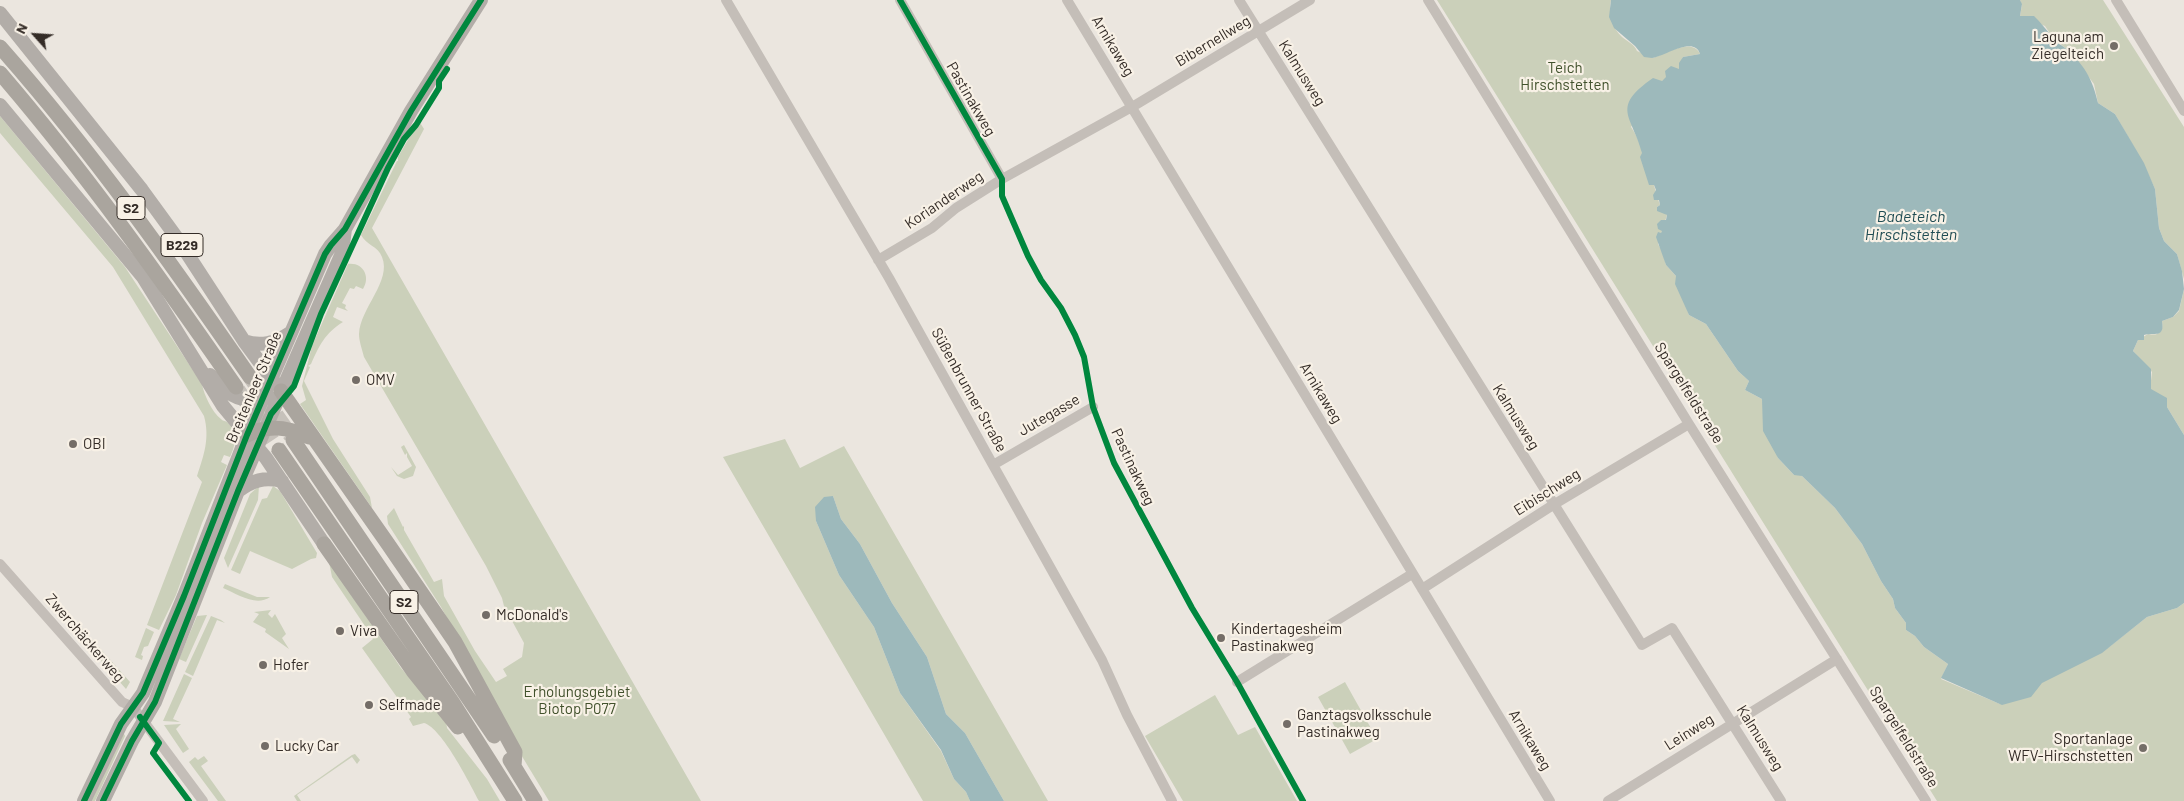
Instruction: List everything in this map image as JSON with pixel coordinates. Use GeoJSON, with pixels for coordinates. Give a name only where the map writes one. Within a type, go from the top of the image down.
{"type":"FeatureCollection","features":[{"type":"Feature","properties":{"kind":"highway","name":"S2"},"geometry":{"type":"LineString","coordinates":[[0,47],[53,108],[136,214],[250,377]]}},
{"type":"Feature","properties":{"kind":"highway","name":"S2"},"geometry":{"type":"LineString","coordinates":[[0,73],[37,116],[125,228],[236,387]]}},
{"type":"Feature","properties":{"kind":"highway"},"geometry":{"type":"LineString","coordinates":[[281,391],[455,642],[515,752],[514,766]]}},
{"type":"Feature","properties":{"kind":"highway"},"geometry":{"type":"LineString","coordinates":[[247,435],[265,428],[290,428],[315,440]]}},
{"type":"Feature","properties":{"kind":"highway","name":"S2"},"geometry":{"type":"LineString","coordinates":[[293,440],[473,703],[535,801]]}},
{"type":"Feature","properties":{"kind":"highway","name":"S2"},"geometry":{"type":"LineString","coordinates":[[279,450],[478,741],[515,801]]}},
{"type":"Feature","properties":{"kind":"highway"},"geometry":{"type":"LineString","coordinates":[[324,544],[413,670],[458,727],[478,741]]}},
{"type":"Feature","properties":{"kind":"main road","name":"Breitenleer Straße"},"geometry":{"type":"LineString","coordinates":[[84,801],[121,724],[143,693],[178,611],[247,435],[325,254],[345,229],[411,111],[481,0]]}},
{"type":"Feature","properties":{"kind":"main road","name":"B229"},"geometry":{"type":"LineString","coordinates":[[0,13],[142,190],[281,391]]}},
{"type":"Feature","properties":{"kind":"main road"},"geometry":{"type":"LineString","coordinates":[[0,106],[143,277],[223,406],[257,447],[324,544]]}},
{"type":"Feature","properties":{"kind":"main road","name":"Breitenleer Straße"},"geometry":{"type":"LineString","coordinates":[[103,801],[158,694],[238,491],[342,253],[345,229]]}},
{"type":"Feature","properties":{"kind":"main road"},"geometry":{"type":"LineString","coordinates":[[244,340],[266,344],[282,339],[290,334]]}},
{"type":"Feature","properties":{"kind":"main road"},"geometry":{"type":"LineString","coordinates":[[190,355],[232,397],[262,399],[281,391]]}},
{"type":"Feature","properties":{"kind":"main road"},"geometry":{"type":"LineString","coordinates":[[238,491],[249,483],[260,479],[282,482]]}},
{"type":"Feature","properties":{"kind":"street","name":"Süßenbrunner Straße"},"geometry":{"type":"LineString","coordinates":[[726,0],[878,260],[1102,660],[1127,715],[1172,801]]}},
{"type":"Feature","properties":{"kind":"street","name":"Pastinakweg"},"geometry":{"type":"LineString","coordinates":[[900,0],[1002,179]]}},
{"type":"Feature","properties":{"kind":"street","name":"Arnikaweg"},"geometry":{"type":"LineString","coordinates":[[1068,0],[1550,801]]}},
{"type":"Feature","properties":{"kind":"street","name":"Kalmusweg"},"geometry":{"type":"LineString","coordinates":[[1239,0],[1642,645],[1672,628],[1782,801]]}},
{"type":"Feature","properties":{"kind":"street","name":"Bibernellweg"},"geometry":{"type":"LineString","coordinates":[[1132,106],[1310,0]]}},
{"type":"Feature","properties":{"kind":"street","name":"Spargelfeldstraße"},"geometry":{"type":"LineString","coordinates":[[1428,0],[1689,424],[1926,801]]}},
{"type":"Feature","properties":{"kind":"street"},"geometry":{"type":"LineString","coordinates":[[2116,0],[2184,111]]}},
{"type":"Feature","properties":{"kind":"street","name":"Korianderweg"},"geometry":{"type":"LineString","coordinates":[[878,260],[932,228],[956,208],[1002,179],[1132,106]]}},
{"type":"Feature","properties":{"kind":"street","name":"Jutegasse"},"geometry":{"type":"LineString","coordinates":[[993,465],[1093,407]]}},
{"type":"Feature","properties":{"kind":"street","name":"Eibischweg"},"geometry":{"type":"LineString","coordinates":[[1422,589],[1553,504],[1689,424]]}},
{"type":"Feature","properties":{"kind":"street","name":"Zwerchäckerweg"},"geometry":{"type":"LineString","coordinates":[[0,564],[122,702],[133,707],[203,801]]}},
{"type":"Feature","properties":{"kind":"street"},"geometry":{"type":"LineString","coordinates":[[1237,682],[1412,574]]}},
{"type":"Feature","properties":{"kind":"street","name":"Leinweg"},"geometry":{"type":"LineString","coordinates":[[1608,801],[1838,659]]}},
{"type":"Feature","properties":{"kind":"green space","name":"Teich Hirschstetten"},"geometry":{"type":"Polygon","coordinates":[[[1437,0],[1611,0],[1610,10],[1613,25],[1622,37],[1633,45],[1637,51],[1653,58],[1678,48],[1691,47],[1696,49],[1700,54],[1683,57],[1679,70],[1662,81],[1631,127],[1640,143],[1647,164],[1660,205],[1657,207],[1667,215],[1658,244],[1666,265],[1676,276],[1689,315],[1706,324],[1738,371],[1749,381],[1745,390],[1762,399],[1778,458],[1794,475],[1801,475],[1835,508],[1862,544],[1881,581],[1893,599],[1895,608],[1906,623],[1906,630],[1915,636],[1924,647],[1948,664],[1941,679],[2000,704],[2109,647],[2147,617],[2177,608],[2184,603],[2184,801],[1937,801],[1437,0]]]}},
{"type":"Feature","properties":{"kind":"green space"},"geometry":{"type":"Polygon","coordinates":[[[2020,0],[2103,0],[2184,127],[2184,279],[2177,254],[2164,241],[2159,228],[2155,189],[2143,163],[2115,114],[2098,103],[2094,84],[2070,52],[2053,38],[2045,26],[2020,16],[2022,5],[2020,0]]]}},
{"type":"Feature","properties":{"kind":"green space"},"geometry":{"type":"Polygon","coordinates":[[[0,116],[125,267],[202,384],[212,408],[234,431],[235,440],[232,453],[230,457],[224,455],[221,462],[227,465],[202,523],[176,595],[159,630],[147,625],[202,482],[197,476],[204,454],[206,439],[204,416],[113,267],[0,133],[0,116]]]}},
{"type":"Feature","properties":{"kind":"green space","name":"Erholungsgebiet Biotop P077"},"geometry":{"type":"Polygon","coordinates":[[[419,121],[424,129],[372,228],[701,801],[549,801],[520,753],[441,607],[388,524],[387,516],[394,508],[404,526],[404,530],[434,582],[442,579],[444,596],[475,651],[496,682],[507,676],[503,669],[522,657],[524,643],[504,606],[486,566],[364,357],[359,334],[364,314],[383,276],[384,266],[380,253],[361,235],[398,161],[398,157],[419,121]]]}},
{"type":"Feature","properties":{"kind":"green space"},"geometry":{"type":"Polygon","coordinates":[[[348,264],[358,265],[364,271],[366,275],[365,284],[363,289],[356,286],[354,289],[350,288],[342,303],[346,305],[345,308],[348,311],[337,307],[333,317],[343,322],[323,340],[311,364],[308,366],[310,367],[304,381],[333,439],[370,497],[372,508],[300,404],[306,400],[302,386],[312,346],[348,264]]]}},
{"type":"Feature","properties":{"kind":"green space"},"geometry":{"type":"Polygon","coordinates":[[[2184,289],[2184,435],[2167,407],[2150,389],[2152,372],[2133,351],[2138,340],[2148,334],[2160,333],[2162,321],[2173,317],[2179,311],[2184,289]]]}},
{"type":"Feature","properties":{"kind":"green space"},"geometry":{"type":"Polygon","coordinates":[[[785,439],[800,468],[844,446],[1048,801],[1004,801],[965,733],[946,714],[927,657],[892,603],[860,544],[841,519],[833,496],[816,521],[839,575],[874,627],[900,693],[941,751],[954,779],[966,792],[970,801],[923,801],[723,457],[785,439]]]}},
{"type":"Feature","properties":{"kind":"green space"},"geometry":{"type":"Polygon","coordinates":[[[404,445],[416,467],[413,476],[404,479],[397,476],[391,467],[398,475],[412,466],[407,453],[405,455],[401,447],[404,445]]]}},
{"type":"Feature","properties":{"kind":"green space"},"geometry":{"type":"Polygon","coordinates":[[[259,486],[258,500],[228,568],[224,558],[250,494],[259,486]]]}},
{"type":"Feature","properties":{"kind":"green space"},"geometry":{"type":"Polygon","coordinates":[[[273,486],[280,491],[317,553],[316,558],[292,569],[250,551],[240,574],[231,570],[262,499],[267,498],[273,486]]]}},
{"type":"Feature","properties":{"kind":"green space"},"geometry":{"type":"Polygon","coordinates":[[[329,562],[401,668],[446,720],[447,728],[487,779],[500,801],[479,801],[455,758],[439,735],[424,723],[413,726],[409,719],[411,717],[362,648],[373,639],[371,636],[375,633],[373,630],[369,632],[332,577],[329,562]]]}},
{"type":"Feature","properties":{"kind":"green space"},"geometry":{"type":"Polygon","coordinates":[[[225,584],[257,597],[270,597],[265,600],[253,600],[223,588],[225,584]]]}},
{"type":"Feature","properties":{"kind":"green space"},"geometry":{"type":"Polygon","coordinates":[[[271,610],[268,614],[272,618],[275,614],[286,634],[282,638],[289,649],[265,632],[266,629],[253,622],[259,614],[254,612],[271,610]]]}},
{"type":"Feature","properties":{"kind":"green space"},"geometry":{"type":"Polygon","coordinates":[[[207,615],[186,662],[179,659],[197,616],[207,615]]]}},
{"type":"Feature","properties":{"kind":"green space"},"geometry":{"type":"Polygon","coordinates":[[[211,616],[225,623],[217,620],[193,676],[185,672],[211,616]]]}},
{"type":"Feature","properties":{"kind":"green space"},"geometry":{"type":"Polygon","coordinates":[[[82,628],[130,682],[126,689],[76,633],[82,628]]]}},
{"type":"Feature","properties":{"kind":"green space"},"geometry":{"type":"Polygon","coordinates":[[[146,628],[154,632],[148,646],[144,647],[141,655],[143,656],[142,660],[135,657],[146,628]]]}},
{"type":"Feature","properties":{"kind":"green space"},"geometry":{"type":"Polygon","coordinates":[[[184,674],[192,678],[173,719],[180,722],[163,721],[184,674]]]}},
{"type":"Feature","properties":{"kind":"green space"},"geometry":{"type":"Polygon","coordinates":[[[1345,682],[1377,739],[1350,754],[1318,697],[1345,682]]]}},
{"type":"Feature","properties":{"kind":"green space"},"geometry":{"type":"Polygon","coordinates":[[[1215,695],[1238,735],[1255,727],[1297,801],[1183,801],[1145,736],[1215,695]]]}},
{"type":"Feature","properties":{"kind":"green space"},"geometry":{"type":"Polygon","coordinates":[[[181,724],[176,729],[189,749],[183,753],[164,725],[181,724]]]}},
{"type":"Feature","properties":{"kind":"green space"},"geometry":{"type":"Polygon","coordinates":[[[123,732],[125,736],[95,801],[90,801],[123,732]]]}},
{"type":"Feature","properties":{"kind":"green space"},"geometry":{"type":"Polygon","coordinates":[[[355,754],[360,760],[357,764],[352,757],[297,795],[301,801],[297,801],[294,796],[355,754]]]}},
{"type":"Feature","properties":{"kind":"green space"},"geometry":{"type":"Polygon","coordinates":[[[204,756],[208,761],[201,766],[226,801],[218,801],[189,762],[195,757],[198,760],[204,756]]]}},
{"type":"Feature","properties":{"kind":"water","name":"Badeteich Hirschstetten"},"geometry":{"type":"Polygon","coordinates":[[[1611,0],[2020,0],[2022,4],[2020,16],[2034,16],[2054,39],[2076,58],[2088,75],[2098,103],[2115,114],[2144,163],[2155,189],[2159,228],[2164,241],[2177,254],[2182,271],[2184,289],[2179,310],[2173,317],[2162,321],[2160,333],[2144,335],[2144,340],[2138,340],[2133,351],[2151,369],[2151,389],[2167,398],[2167,407],[2184,435],[2184,603],[2177,608],[2147,617],[2102,653],[2042,683],[2031,697],[2002,705],[1941,678],[1948,664],[1924,647],[1915,636],[1906,630],[1906,623],[1895,608],[1893,599],[1881,581],[1862,544],[1835,508],[1802,476],[1794,475],[1778,458],[1763,431],[1762,399],[1745,390],[1749,381],[1738,371],[1706,324],[1689,315],[1675,284],[1676,276],[1666,265],[1656,237],[1658,232],[1661,233],[1662,231],[1658,229],[1657,224],[1661,220],[1666,220],[1667,215],[1657,211],[1657,207],[1660,205],[1659,200],[1654,200],[1653,195],[1656,190],[1654,185],[1649,185],[1640,157],[1642,153],[1630,120],[1628,105],[1640,88],[1653,78],[1662,81],[1666,77],[1665,71],[1671,66],[1679,69],[1679,63],[1683,57],[1700,54],[1692,46],[1678,48],[1657,57],[1644,57],[1635,46],[1614,28],[1609,17],[1611,0]]]}},
{"type":"Feature","properties":{"kind":"water"},"geometry":{"type":"Polygon","coordinates":[[[833,496],[841,519],[860,544],[892,603],[927,657],[946,714],[965,733],[1004,801],[970,801],[966,792],[954,779],[941,750],[900,693],[874,627],[839,575],[816,521],[815,507],[824,497],[833,496]]]}},
{"type":"Feature","properties":{"kind":"tunnel"},"geometry":{"type":"LineString","coordinates":[[250,377],[291,436]]}},
{"type":"Feature","properties":{"kind":"tunnel"},"geometry":{"type":"LineString","coordinates":[[238,390],[279,450]]}},
{"type":"Feature","properties":{"kind":"cycle path"},"geometry":{"type":"LineString","coordinates":[[84,801],[121,724],[143,693],[184,596],[247,435],[325,254],[345,229],[411,111],[481,0]]}},
{"type":"Feature","properties":{"kind":"cycle path"},"geometry":{"type":"LineString","coordinates":[[900,0],[1002,179],[1002,196],[1028,256],[1041,280],[1061,308],[1075,335],[1084,357],[1093,407],[1114,463],[1192,608],[1237,682],[1303,801]]}},
{"type":"Feature","properties":{"kind":"cycle path"},"geometry":{"type":"LineString","coordinates":[[103,801],[132,741],[155,702],[238,491],[271,414],[294,386],[321,314],[388,168],[404,139],[416,125],[439,88],[439,81],[447,69]]}},
{"type":"Feature","properties":{"kind":"cycle path"},"geometry":{"type":"LineString","coordinates":[[140,717],[159,743],[153,753],[189,801]]}},
{"type":"Feature","properties":{"kind":"place","name":"Laguna am Ziegelteich"},"geometry":{"type":"Point","coordinates":[2114,46]}},
{"type":"Feature","properties":{"kind":"place","name":"OMV"},"geometry":{"type":"Point","coordinates":[356,380]}},
{"type":"Feature","properties":{"kind":"place","name":"OBI"},"geometry":{"type":"Point","coordinates":[73,444]}},
{"type":"Feature","properties":{"kind":"place","name":"McDonald's"},"geometry":{"type":"Point","coordinates":[486,615]}},
{"type":"Feature","properties":{"kind":"place","name":"Viva"},"geometry":{"type":"Point","coordinates":[340,631]}},
{"type":"Feature","properties":{"kind":"place","name":"Kindertagesheim Pastinakweg"},"geometry":{"type":"Point","coordinates":[1221,638]}},
{"type":"Feature","properties":{"kind":"place","name":"Hofer"},"geometry":{"type":"Point","coordinates":[263,665]}},
{"type":"Feature","properties":{"kind":"place","name":"Selfmade"},"geometry":{"type":"Point","coordinates":[369,705]}},
{"type":"Feature","properties":{"kind":"place","name":"Ganztagsvolksschule Pastinakweg"},"geometry":{"type":"Point","coordinates":[1287,724]}},
{"type":"Feature","properties":{"kind":"place","name":"Lucky Car"},"geometry":{"type":"Point","coordinates":[265,746]}},
{"type":"Feature","properties":{"kind":"place","name":"Sportanlage WFV-Hirschstetten"},"geometry":{"type":"Point","coordinates":[2143,748]}}]}
